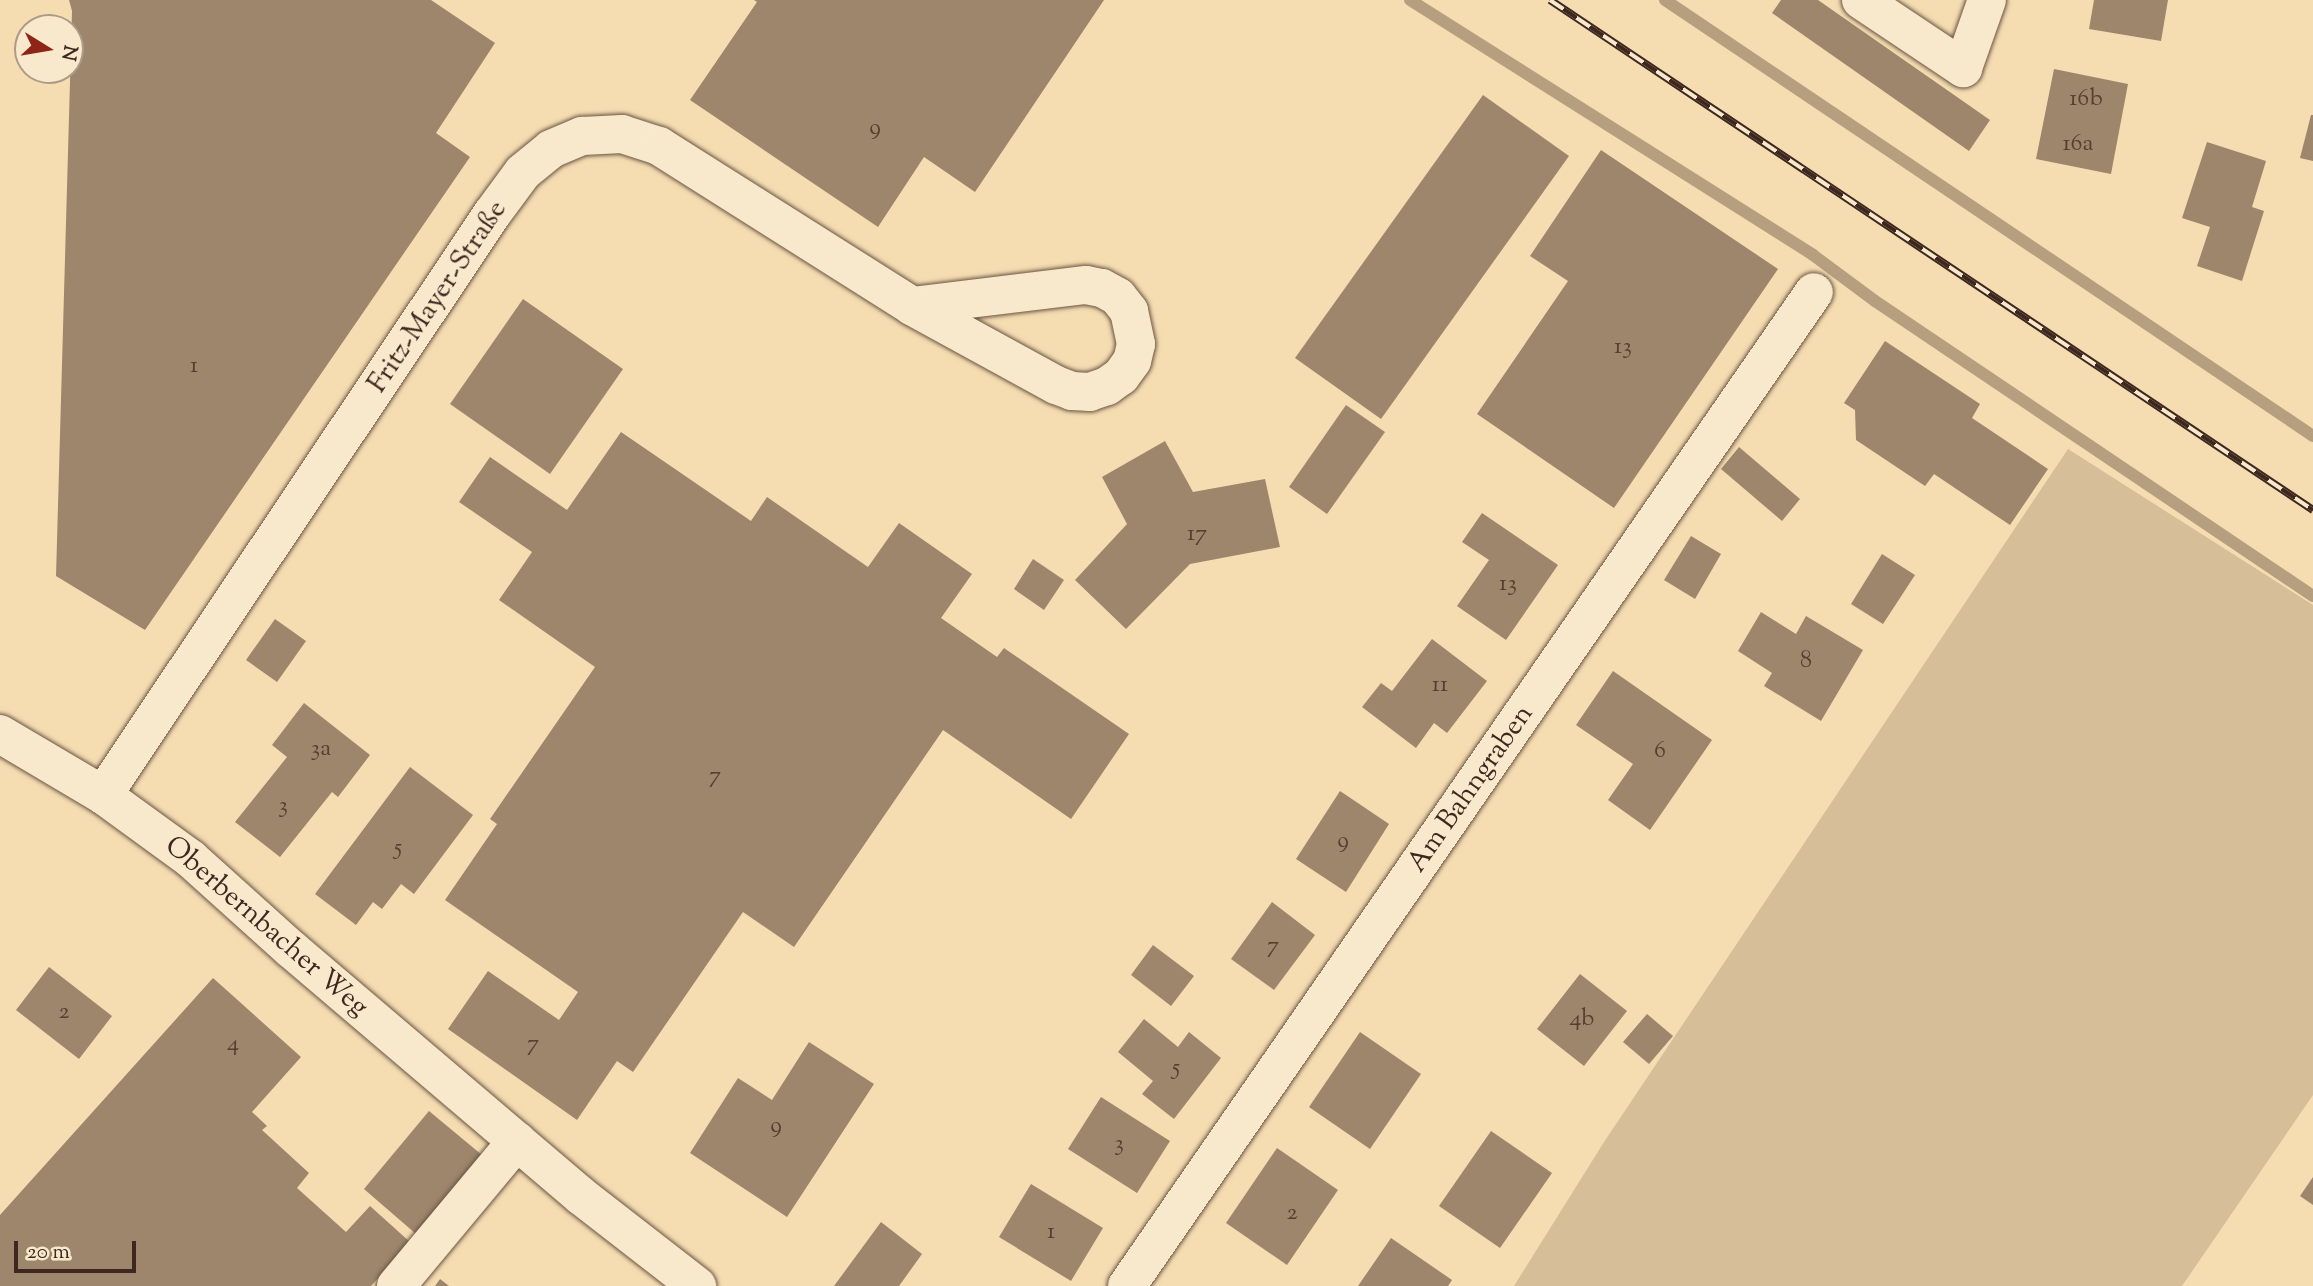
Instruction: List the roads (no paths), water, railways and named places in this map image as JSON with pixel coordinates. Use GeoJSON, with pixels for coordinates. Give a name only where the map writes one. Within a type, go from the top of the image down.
{"type":"FeatureCollection","features":[{"type":"Feature","properties":{"kind":"street"},"geometry":{"type":"LineString","coordinates":[[1861,0],[1963,68],[1987,0]]}},
{"type":"Feature","properties":{"kind":"street","name":"Fritz-Mayer-Straße"},"geometry":{"type":"LineString","coordinates":[[103,795],[492,214],[523,173],[551,149],[582,135],[622,134],[659,146],[912,306],[1072,391],[1090,392],[1107,386],[1121,376],[1132,361],[1136,344],[1129,310],[1118,297],[1102,288],[1086,285],[912,306]]}},
{"type":"Feature","properties":{"kind":"street","name":"Am Bahngraben"},"geometry":{"type":"LineString","coordinates":[[1127,1286],[1814,292]]}},
{"type":"Feature","properties":{"kind":"street","name":"Oberbernbacher Weg"},"geometry":{"type":"LineString","coordinates":[[0,734],[103,795],[191,859],[291,949],[517,1141],[698,1286]]}},
{"type":"Feature","properties":{"kind":"street"},"geometry":{"type":"LineString","coordinates":[[396,1286],[517,1141]]}},
{"type":"Feature","properties":{"kind":"waterway"},"geometry":{"type":"LineString","coordinates":[[1410,0],[1813,255],[1875,301],[2313,596]]}},
{"type":"Feature","properties":{"kind":"waterway"},"geometry":{"type":"LineString","coordinates":[[1665,0],[2313,436]]}},
{"type":"Feature","properties":{"kind":"railway"},"geometry":{"type":"LineString","coordinates":[[1550,0],[2313,510]]}}]}
